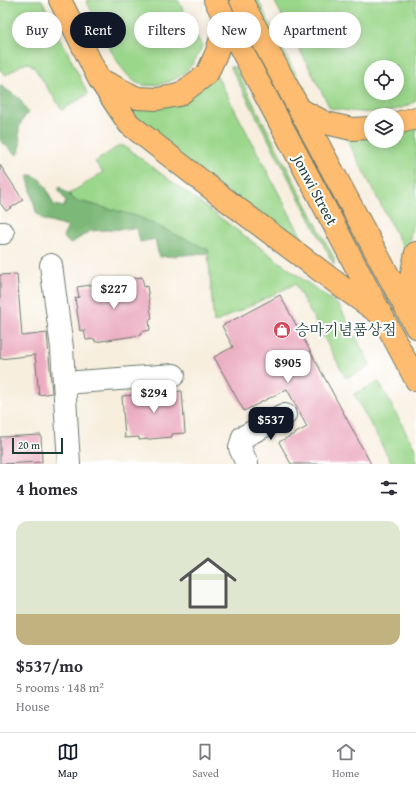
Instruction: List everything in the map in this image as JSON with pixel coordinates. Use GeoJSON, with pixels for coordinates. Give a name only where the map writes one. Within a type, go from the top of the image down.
{"type":"FeatureCollection","features":[{"type":"Feature","properties":{"kind":"main road"},"geometry":{"type":"LineString","coordinates":[[60,0],[99,80],[124,118],[135,130],[342,287],[380,314]]}},
{"type":"Feature","properties":{"kind":"main road","name":"Jonwi Street"},"geometry":{"type":"LineString","coordinates":[[240,0],[416,327]]}},
{"type":"Feature","properties":{"kind":"main road"},"geometry":{"type":"LineString","coordinates":[[99,80],[137,98],[158,99],[179,95],[207,74],[222,36],[220,9]]}},
{"type":"Feature","properties":{"kind":"main road","name":"Jonwi Street"},"geometry":{"type":"LineString","coordinates":[[220,9],[416,380]]}},
{"type":"Feature","properties":{"kind":"main road"},"geometry":{"type":"LineString","coordinates":[[299,108],[326,124],[352,129],[364,128]]}},
{"type":"Feature","properties":{"kind":"main road"},"geometry":{"type":"LineString","coordinates":[[404,121],[416,118]]}},
{"type":"Feature","properties":{"kind":"main road"},"geometry":{"type":"LineString","coordinates":[[405,306],[416,253]]}},
{"type":"Feature","properties":{"kind":"street"},"geometry":{"type":"LineString","coordinates":[[51,265],[62,348],[69,464]]}},
{"type":"Feature","properties":{"kind":"street"},"geometry":{"type":"LineString","coordinates":[[64,383],[174,375]]}},
{"type":"Feature","properties":{"kind":"street"},"geometry":{"type":"LineString","coordinates":[[247,464],[240,448],[243,437],[285,414]]}},
{"type":"Feature","properties":{"kind":"green space"},"geometry":{"type":"Polygon","coordinates":[[[0,0],[42,0],[48,12],[12,12],[12,48],[62,48],[62,41],[88,94],[62,110],[34,67],[28,63],[21,65],[6,75],[0,70],[0,0]]]}},
{"type":"Feature","properties":{"kind":"green space"},"geometry":{"type":"Polygon","coordinates":[[[86,0],[178,0],[184,12],[134,12],[134,48],[199,48],[199,40],[202,46],[193,63],[179,77],[160,84],[144,85],[137,83],[122,69],[110,48],[126,48],[126,12],[92,12],[86,0]]]}},
{"type":"Feature","properties":{"kind":"green space"},"geometry":{"type":"Polygon","coordinates":[[[253,0],[258,0],[269,21],[269,30],[261,15],[261,12],[259,12],[253,0]]]}},
{"type":"Feature","properties":{"kind":"green space"},"geometry":{"type":"Polygon","coordinates":[[[274,0],[416,0],[416,101],[400,108],[364,108],[364,112],[330,108],[299,48],[361,48],[361,12],[280,12],[274,0]]]}},
{"type":"Feature","properties":{"kind":"green space"},"geometry":{"type":"Polygon","coordinates":[[[279,48],[283,48],[314,109],[309,105],[279,48]]]}},
{"type":"Feature","properties":{"kind":"green space"},"geometry":{"type":"Polygon","coordinates":[[[230,66],[235,68],[334,258],[334,265],[230,66]]]}},
{"type":"Feature","properties":{"kind":"green space"},"geometry":{"type":"Polygon","coordinates":[[[215,72],[311,255],[146,131],[127,106],[215,72]]]}},
{"type":"Feature","properties":{"kind":"green space"},"geometry":{"type":"Polygon","coordinates":[[[0,85],[20,99],[28,113],[23,119],[19,129],[19,154],[15,154],[0,140],[0,85]]]}},
{"type":"Feature","properties":{"kind":"green space"},"geometry":{"type":"Polygon","coordinates":[[[416,126],[416,203],[406,253],[345,136],[364,137],[364,148],[404,148],[404,130],[416,126]]]}},
{"type":"Feature","properties":{"kind":"green space"},"geometry":{"type":"Polygon","coordinates":[[[120,145],[124,146],[340,307],[371,366],[346,378],[295,284],[214,323],[208,253],[209,250],[91,204],[75,200],[69,194],[103,172],[95,162],[120,145]]]}},
{"type":"Feature","properties":{"kind":"green space"},"geometry":{"type":"Polygon","coordinates":[[[29,175],[38,178],[42,182],[54,205],[64,207],[66,201],[59,191],[59,187],[75,200],[137,216],[209,250],[208,253],[159,257],[155,239],[140,242],[137,228],[90,231],[70,244],[63,237],[68,227],[43,220],[36,212],[28,178],[29,175]]]}},
{"type":"Feature","properties":{"kind":"green space"},"geometry":{"type":"Polygon","coordinates":[[[379,382],[416,451],[416,464],[392,464],[354,394],[379,382]]]}},
{"type":"Feature","properties":{"kind":"building"},"geometry":{"type":"Polygon","coordinates":[[[0,165],[23,200],[6,211],[0,203],[0,165]]]}},
{"type":"Feature","properties":{"kind":"building"},"geometry":{"type":"Polygon","coordinates":[[[17,274],[22,336],[47,333],[52,393],[39,395],[35,355],[0,359],[0,275],[17,274]]]}},
{"type":"Feature","properties":{"kind":"building"},"geometry":{"type":"Polygon","coordinates":[[[142,277],[144,287],[147,286],[152,319],[149,320],[150,330],[141,332],[141,335],[95,342],[95,339],[86,340],[84,330],[80,331],[75,298],[79,297],[77,287],[142,277]]]}},
{"type":"Feature","properties":{"kind":"building"},"geometry":{"type":"Polygon","coordinates":[[[280,295],[371,464],[291,464],[279,442],[307,427],[287,389],[244,411],[214,357],[233,347],[222,326],[280,295]]]}},
{"type":"Feature","properties":{"kind":"building"},"geometry":{"type":"Polygon","coordinates":[[[168,389],[168,392],[182,391],[185,433],[172,434],[172,437],[139,440],[139,437],[125,438],[122,396],[135,395],[135,392],[168,389]]]}},
{"type":"Feature","properties":{"kind":"building"},"geometry":{"type":"Polygon","coordinates":[[[41,435],[42,462],[0,464],[0,437],[41,435]]]}},
{"type":"Feature","properties":{"kind":"place","name":"승마기념품상점"},"geometry":{"type":"Point","coordinates":[282,330]}}]}
